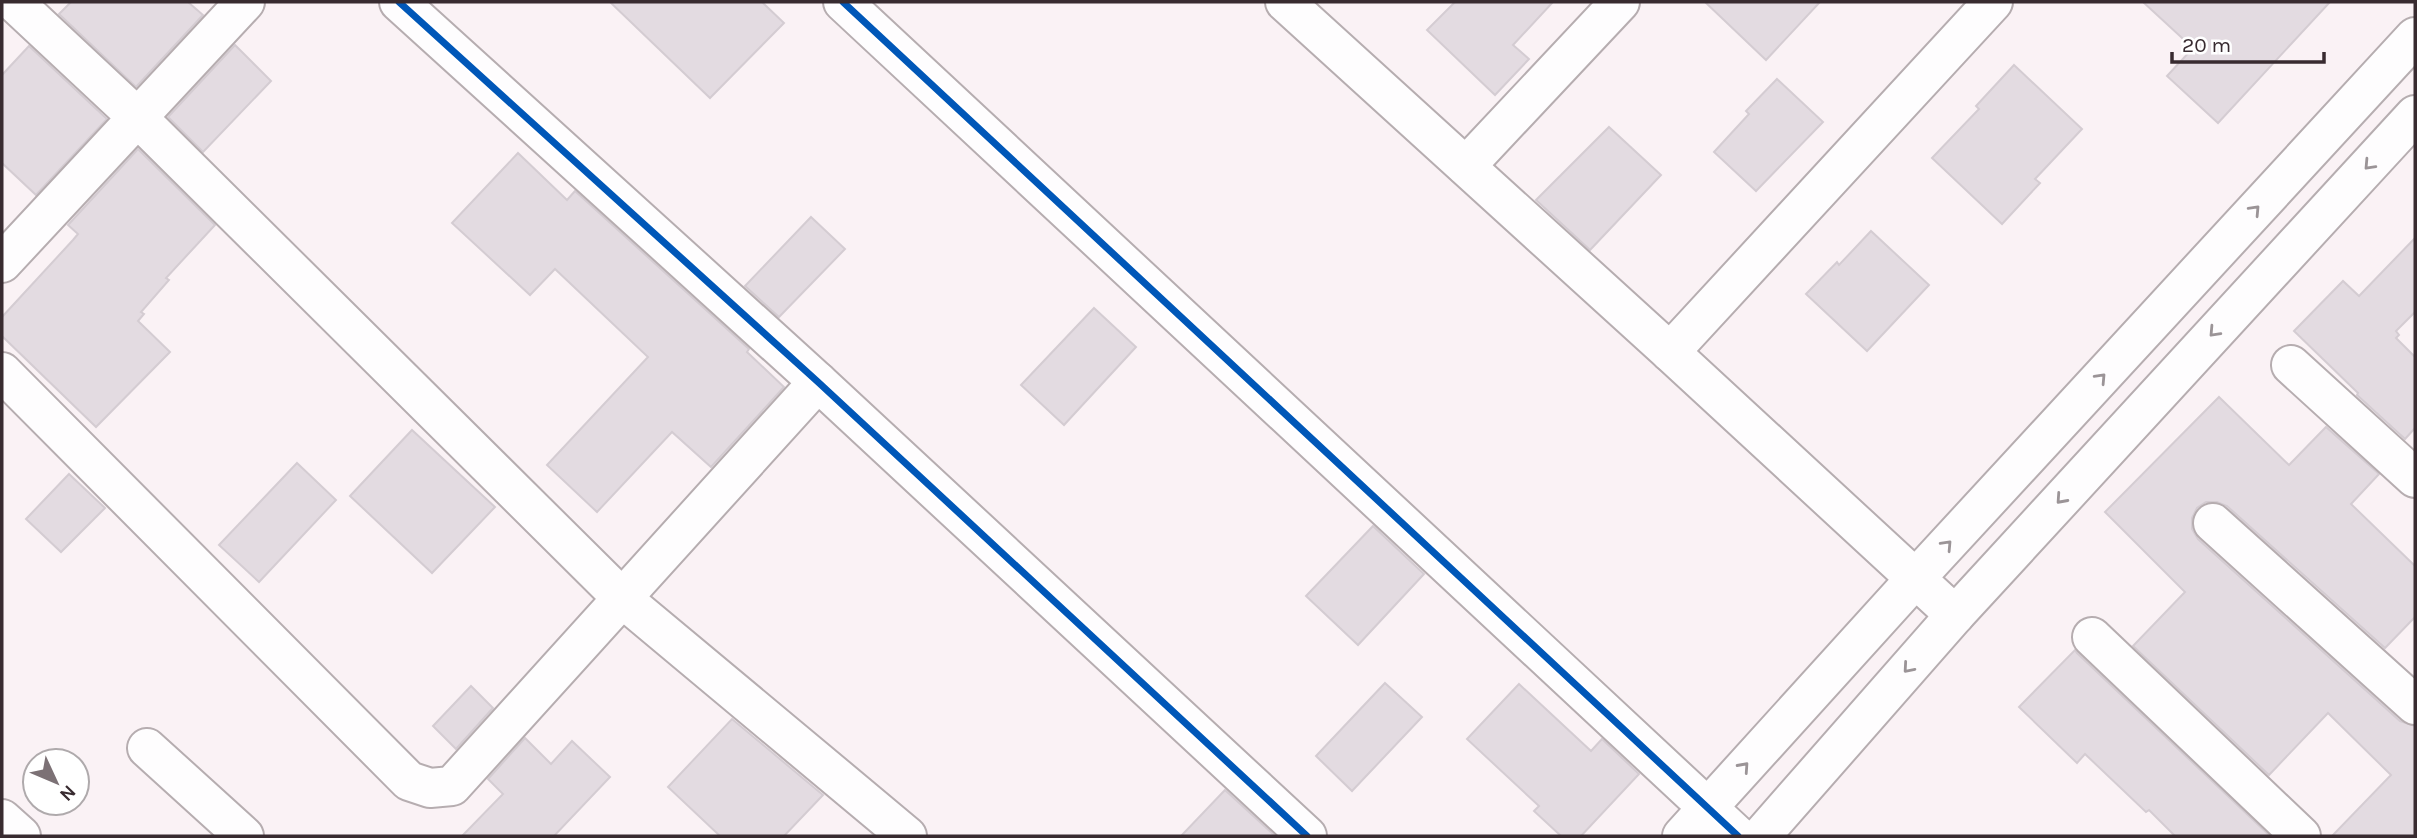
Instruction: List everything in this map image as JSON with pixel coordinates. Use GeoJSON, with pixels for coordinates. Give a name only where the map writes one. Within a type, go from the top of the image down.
{"type":"FeatureCollection","features":[{"type":"Feature","properties":{"kind":"street"},"geometry":{"type":"LineString","coordinates":[[14,2],[137,117],[623,599],[907,836]]}},
{"type":"Feature","properties":{"kind":"street"},"geometry":{"type":"LineString","coordinates":[[2,263],[245,2]]}},
{"type":"Feature","properties":{"kind":"street"},"geometry":{"type":"LineString","coordinates":[[399,2],[818,382],[1307,836]]}},
{"type":"Feature","properties":{"kind":"street"},"geometry":{"type":"LineString","coordinates":[[843,2],[1738,836]]}},
{"type":"Feature","properties":{"kind":"street"},"geometry":{"type":"LineString","coordinates":[[1285,2],[1955,615]]}},
{"type":"Feature","properties":{"kind":"street"},"geometry":{"type":"LineString","coordinates":[[1466,166],[1620,2]]}},
{"type":"Feature","properties":{"kind":"street"},"geometry":{"type":"LineString","coordinates":[[1670,352],[1993,2]]}},
{"type":"Feature","properties":{"kind":"street"},"geometry":{"type":"LineString","coordinates":[[1682,836],[2415,37]]}},
{"type":"Feature","properties":{"kind":"street"},"geometry":{"type":"LineString","coordinates":[[1761,836],[1955,615],[2415,115]]}},
{"type":"Feature","properties":{"kind":"street"},"geometry":{"type":"LineString","coordinates":[[2291,366],[2415,478]]}},
{"type":"Feature","properties":{"kind":"street"},"geometry":{"type":"LineString","coordinates":[[2,372],[409,781],[430,788],[452,786],[818,382]]}},
{"type":"Feature","properties":{"kind":"street"},"geometry":{"type":"LineString","coordinates":[[2213,523],[2415,705]]}},
{"type":"Feature","properties":{"kind":"street"},"geometry":{"type":"LineString","coordinates":[[2092,637],[2301,836]]}},
{"type":"Feature","properties":{"kind":"street"},"geometry":{"type":"LineString","coordinates":[[147,748],[244,836]]}},
{"type":"Feature","properties":{"kind":"street"},"geometry":{"type":"LineString","coordinates":[[2,819],[21,836]]}},
{"type":"Feature","properties":{"kind":"building"},"geometry":{"type":"Polygon","coordinates":[[[71,2],[188,2],[203,15],[136,87],[59,14],[71,2]]]}},
{"type":"Feature","properties":{"kind":"building"},"geometry":{"type":"Polygon","coordinates":[[[610,2],[762,2],[784,23],[710,98],[610,2]]]}},
{"type":"Feature","properties":{"kind":"building"},"geometry":{"type":"Polygon","coordinates":[[[1455,2],[1553,2],[1513,45],[1529,59],[1495,95],[1427,30],[1455,2]]]}},
{"type":"Feature","properties":{"kind":"building"},"geometry":{"type":"Polygon","coordinates":[[[1705,2],[1820,2],[1766,60],[1705,2]]]}},
{"type":"Feature","properties":{"kind":"building"},"geometry":{"type":"Polygon","coordinates":[[[2143,2],[2330,2],[2218,123],[2167,76],[2193,48],[2143,2]]]}},
{"type":"Feature","properties":{"kind":"building"},"geometry":{"type":"Polygon","coordinates":[[[235,45],[271,81],[203,152],[168,117],[235,45]]]}},
{"type":"Feature","properties":{"kind":"building"},"geometry":{"type":"Polygon","coordinates":[[[29,46],[107,119],[36,195],[2,163],[2,75],[29,46]]]}},
{"type":"Feature","properties":{"kind":"building"},"geometry":{"type":"Polygon","coordinates":[[[2014,65],[2082,129],[2035,179],[2040,183],[2002,224],[1932,158],[1979,109],[1976,106],[2014,65]]]}},
{"type":"Feature","properties":{"kind":"building"},"geometry":{"type":"Polygon","coordinates":[[[1777,79],[1823,122],[1756,191],[1714,152],[1749,114],[1746,111],[1777,79]]]}},
{"type":"Feature","properties":{"kind":"building"},"geometry":{"type":"Polygon","coordinates":[[[1609,127],[1661,175],[1590,250],[1536,200],[1609,127]]]}},
{"type":"Feature","properties":{"kind":"building"},"geometry":{"type":"Polygon","coordinates":[[[138,149],[215,225],[166,278],[169,280],[141,312],[144,314],[138,321],[170,352],[96,427],[2,336],[2,317],[78,234],[68,225],[138,149]]]}},
{"type":"Feature","properties":{"kind":"building"},"geometry":{"type":"Polygon","coordinates":[[[518,153],[567,200],[575,191],[749,349],[747,352],[784,387],[711,467],[672,432],[597,512],[547,465],[648,357],[555,269],[530,295],[452,223],[518,153]]]}},
{"type":"Feature","properties":{"kind":"building"},"geometry":{"type":"Polygon","coordinates":[[[811,217],[845,249],[779,317],[745,286],[811,217]]]}},
{"type":"Feature","properties":{"kind":"building"},"geometry":{"type":"Polygon","coordinates":[[[1871,231],[1929,285],[1867,351],[1806,294],[1837,262],[1839,265],[1871,231]]]}},
{"type":"Feature","properties":{"kind":"building"},"geometry":{"type":"Polygon","coordinates":[[[2415,238],[2415,312],[2396,331],[2399,335],[2396,338],[2415,357],[2415,428],[2405,439],[2294,331],[2343,281],[2359,296],[2415,238]]]}},
{"type":"Feature","properties":{"kind":"building"},"geometry":{"type":"Polygon","coordinates":[[[1094,308],[1136,347],[1064,425],[1021,385],[1094,308]]]}},
{"type":"Feature","properties":{"kind":"building"},"geometry":{"type":"Polygon","coordinates":[[[2219,397],[2289,465],[2326,427],[2379,474],[2351,504],[2415,566],[2415,617],[2385,648],[2227,506],[2206,502],[2197,508],[2192,518],[2192,529],[2198,539],[2400,721],[2415,726],[2415,836],[2332,836],[2391,775],[2328,713],[2269,775],[2133,646],[2185,592],[2105,512],[2219,397]]]}},
{"type":"Feature","properties":{"kind":"building"},"geometry":{"type":"Polygon","coordinates":[[[412,430],[495,507],[432,573],[350,496],[412,430]]]}},
{"type":"Feature","properties":{"kind":"building"},"geometry":{"type":"Polygon","coordinates":[[[297,463],[336,500],[259,582],[219,545],[297,463]]]}},
{"type":"Feature","properties":{"kind":"building"},"geometry":{"type":"Polygon","coordinates":[[[69,474],[105,508],[61,552],[26,519],[69,474]]]}},
{"type":"Feature","properties":{"kind":"building"},"geometry":{"type":"Polygon","coordinates":[[[1373,526],[1424,574],[1358,645],[1306,596],[1373,526]]]}},
{"type":"Feature","properties":{"kind":"building"},"geometry":{"type":"Polygon","coordinates":[[[2075,650],[2270,836],[2175,836],[2085,754],[2077,763],[2019,707],[2075,650]]]}},
{"type":"Feature","properties":{"kind":"building"},"geometry":{"type":"Polygon","coordinates":[[[1385,683],[1422,717],[1352,791],[1316,756],[1385,683]]]}},
{"type":"Feature","properties":{"kind":"building"},"geometry":{"type":"Polygon","coordinates":[[[1519,684],[1591,751],[1602,739],[1639,774],[1581,836],[1561,836],[1534,811],[1539,806],[1467,739],[1519,684]]]}},
{"type":"Feature","properties":{"kind":"building"},"geometry":{"type":"Polygon","coordinates":[[[471,686],[493,708],[456,749],[433,726],[471,686]]]}},
{"type":"Feature","properties":{"kind":"building"},"geometry":{"type":"Polygon","coordinates":[[[732,719],[823,795],[784,836],[720,836],[668,787],[732,719]]]}},
{"type":"Feature","properties":{"kind":"building"},"geometry":{"type":"Polygon","coordinates":[[[525,738],[551,764],[572,741],[610,777],[554,836],[462,836],[503,794],[488,779],[525,738]]]}},
{"type":"Feature","properties":{"kind":"building"},"geometry":{"type":"Polygon","coordinates":[[[1225,790],[1275,836],[1181,836],[1225,790]]]}},
{"type":"Feature","properties":{"kind":"cycle path"},"geometry":{"type":"LineString","coordinates":[[399,2],[818,382],[1307,836]]}},
{"type":"Feature","properties":{"kind":"cycle path"},"geometry":{"type":"LineString","coordinates":[[843,2],[1738,836]]}}]}
